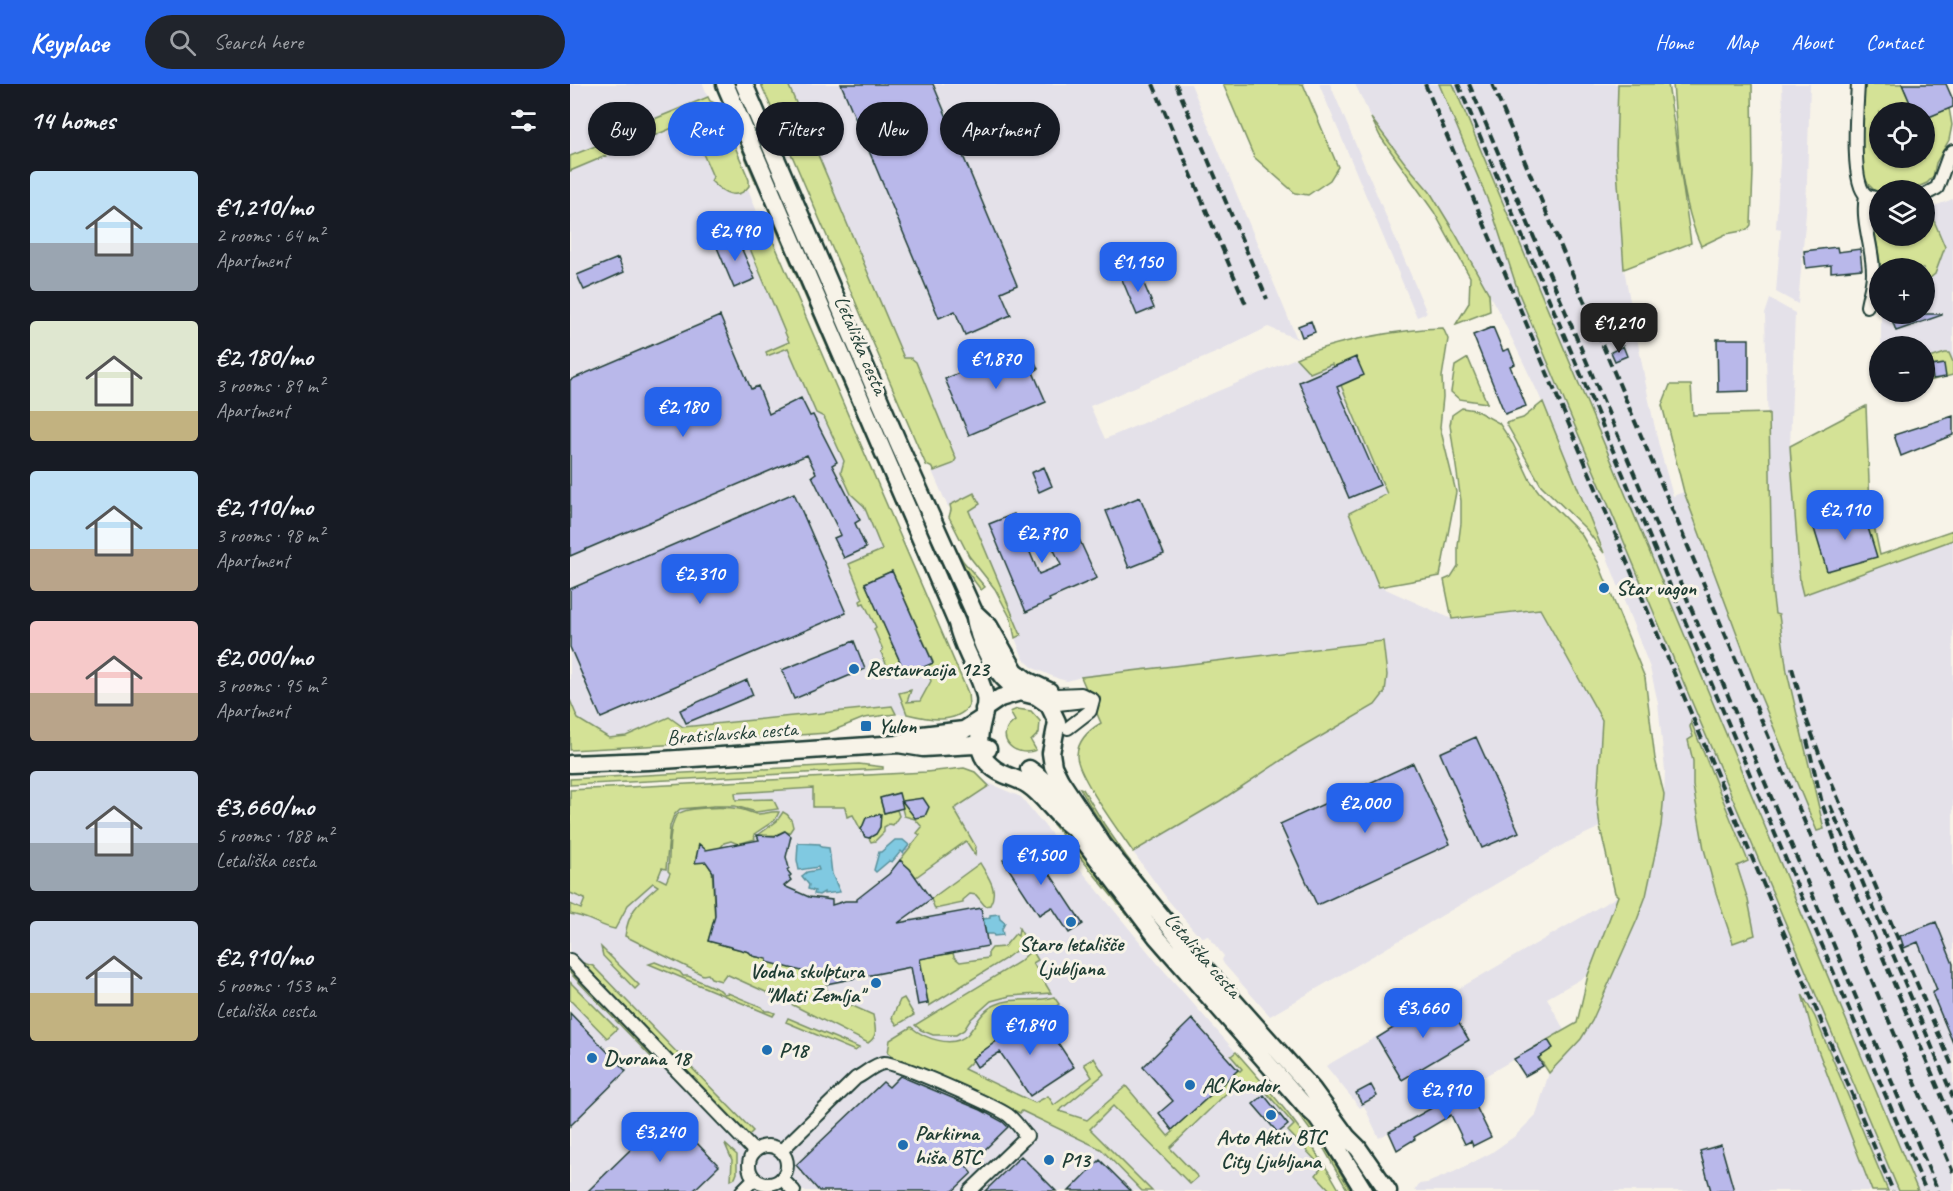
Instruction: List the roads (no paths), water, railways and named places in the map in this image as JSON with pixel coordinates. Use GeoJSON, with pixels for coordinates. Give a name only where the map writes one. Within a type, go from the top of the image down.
{"type":"FeatureCollection","features":[{"type":"Feature","properties":{"kind":"main road","name":"Letališka cesta"},"geometry":{"type":"LineString","coordinates":[[725,84],[957,623],[960,637],[984,694],[989,732],[986,752]]}},
{"type":"Feature","properties":{"kind":"main road","name":"Letališka cesta"},"geometry":{"type":"LineString","coordinates":[[744,84],[899,446],[974,612],[977,631],[993,663],[1008,683],[1020,692],[1056,702]]}},
{"type":"Feature","properties":{"kind":"main road","name":"Letališka cesta"},"geometry":{"type":"LineString","coordinates":[[974,612],[988,626],[1015,671],[1056,702]]}},
{"type":"Feature","properties":{"kind":"main road"},"geometry":{"type":"LineString","coordinates":[[987,710],[1011,694],[1020,692]]}},
{"type":"Feature","properties":{"kind":"main road","name":"Letališka cesta"},"geometry":{"type":"LineString","coordinates":[[1056,702],[1057,754]]}},
{"type":"Feature","properties":{"kind":"main road"},"geometry":{"type":"LineString","coordinates":[[1056,702],[1065,711],[1068,728]]}},
{"type":"Feature","properties":{"kind":"main road","name":"Letališka cesta"},"geometry":{"type":"LineString","coordinates":[[987,710],[979,734],[997,771],[1027,784],[1061,820],[1075,829]]}},
{"type":"Feature","properties":{"kind":"main road","name":"Bratislavska cesta"},"geometry":{"type":"LineString","coordinates":[[898,744],[922,735],[964,730],[987,710]]}},
{"type":"Feature","properties":{"kind":"main road","name":"Letališka cesta"},"geometry":{"type":"LineString","coordinates":[[1057,754],[1068,728]]}},
{"type":"Feature","properties":{"kind":"main road","name":"Bratislavska cesta"},"geometry":{"type":"LineString","coordinates":[[570,764],[898,744],[923,748],[960,745],[986,752]]}},
{"type":"Feature","properties":{"kind":"main road","name":"Letališka cesta"},"geometry":{"type":"LineString","coordinates":[[986,752],[1009,766],[1029,770],[1050,788],[1069,814],[1075,829],[1171,954],[1317,1117],[1364,1191]]}},
{"type":"Feature","properties":{"kind":"main road","name":"Letališka cesta"},"geometry":{"type":"LineString","coordinates":[[1057,754],[1062,757],[1067,775],[1127,873],[1198,961],[1299,1074],[1358,1148],[1388,1191]]}},
{"type":"Feature","properties":{"kind":"main road"},"geometry":{"type":"LineString","coordinates":[[1029,770],[1040,766],[1057,754]]}},
{"type":"Feature","properties":{"kind":"main road","name":"Letališka cesta"},"geometry":{"type":"LineString","coordinates":[[1305,1106],[1355,1191]]}},
{"type":"Feature","properties":{"kind":"main road","name":"Letališka cesta"},"geometry":{"type":"LineString","coordinates":[[1347,1137],[1353,1152],[1376,1191]]}},
{"type":"Feature","properties":{"kind":"street"},"geometry":{"type":"LineString","coordinates":[[1858,84],[1856,165],[1861,187],[1869,196]]}},
{"type":"Feature","properties":{"kind":"street"},"geometry":{"type":"LineString","coordinates":[[1935,189],[1949,155],[1953,151]]}},
{"type":"Feature","properties":{"kind":"street"},"geometry":{"type":"LineString","coordinates":[[1866,195],[1863,210],[1871,250],[1873,275],[1867,306]]}},
{"type":"Feature","properties":{"kind":"street"},"geometry":{"type":"LineString","coordinates":[[1056,702],[1093,700],[1090,711],[1068,728]]}},
{"type":"Feature","properties":{"kind":"street"},"geometry":{"type":"LineString","coordinates":[[570,960],[754,1151]]}},
{"type":"Feature","properties":{"kind":"street"},"geometry":{"type":"LineString","coordinates":[[782,1150],[856,1078],[878,1064],[893,1064],[1009,1116],[1027,1136],[970,1191]]}},
{"type":"Feature","properties":{"kind":"street"},"geometry":{"type":"LineString","coordinates":[[771,1145],[782,1150],[786,1155],[787,1167],[782,1179],[769,1184],[759,1183],[754,1179],[749,1166],[754,1151],[771,1145]]}},
{"type":"Feature","properties":{"kind":"street"},"geometry":{"type":"LineString","coordinates":[[742,1191],[754,1179]]}},
{"type":"Feature","properties":{"kind":"street"},"geometry":{"type":"LineString","coordinates":[[782,1179],[794,1191]]}},
{"type":"Feature","properties":{"kind":"water"},"geometry":{"type":"Polygon","coordinates":[[[895,840],[903,840],[909,845],[892,862],[889,861],[876,872],[874,870],[879,852],[895,840]]]}},
{"type":"Feature","properties":{"kind":"water"},"geometry":{"type":"Polygon","coordinates":[[[798,843],[820,844],[821,847],[829,848],[832,874],[840,892],[824,894],[824,892],[819,895],[808,889],[809,885],[802,876],[807,872],[819,870],[818,867],[799,870],[798,843]]]}},
{"type":"Feature","properties":{"kind":"water"},"geometry":{"type":"Polygon","coordinates":[[[999,914],[1000,919],[1005,923],[1002,929],[1003,935],[986,934],[983,919],[999,914]]]}},
{"type":"Feature","properties":{"kind":"railway"},"geometry":{"type":"LineString","coordinates":[[1153,84],[1247,307]]}},
{"type":"Feature","properties":{"kind":"railway"},"geometry":{"type":"LineString","coordinates":[[1176,84],[1267,299]]}},
{"type":"Feature","properties":{"kind":"railway"},"geometry":{"type":"LineString","coordinates":[[1425,84],[1893,1191]]}},
{"type":"Feature","properties":{"kind":"railway"},"geometry":{"type":"LineString","coordinates":[[1458,84],[1926,1191]]}},
{"type":"Feature","properties":{"kind":"railway"},"geometry":{"type":"LineString","coordinates":[[1469,84],[1938,1191]]}},
{"type":"Feature","properties":{"kind":"railway"},"geometry":{"type":"LineString","coordinates":[[1492,84],[1953,1172]]}},
{"type":"Feature","properties":{"kind":"railway"},"geometry":{"type":"LineString","coordinates":[[1792,668],[1806,718],[1820,756],[1953,1068]]}},
{"type":"Feature","properties":{"kind":"railway"},"geometry":{"type":"LineString","coordinates":[[1807,740],[1822,803],[1840,856],[1953,1123]]}},
{"type":"Feature","properties":{"kind":"railway"},"geometry":{"type":"LineString","coordinates":[[1830,805],[1953,1097]]}},
{"type":"Feature","properties":{"kind":"place","name":"Star vagon"},"geometry":{"type":"Point","coordinates":[1604,588]}},
{"type":"Feature","properties":{"kind":"place","name":"Restavracija 123"},"geometry":{"type":"Point","coordinates":[854,669]}},
{"type":"Feature","properties":{"kind":"place","name":"Yulon"},"geometry":{"type":"Point","coordinates":[866,726]}},
{"type":"Feature","properties":{"kind":"place","name":"Staro letališče Ljubljana"},"geometry":{"type":"Point","coordinates":[1071,922]}},
{"type":"Feature","properties":{"kind":"place","name":"Vodna skulptura \"Mati Zemlja\""},"geometry":{"type":"Point","coordinates":[876,983]}},
{"type":"Feature","properties":{"kind":"place","name":"P18"},"geometry":{"type":"Point","coordinates":[767,1050]}},
{"type":"Feature","properties":{"kind":"place","name":"Dvorana 18"},"geometry":{"type":"Point","coordinates":[592,1058]}},
{"type":"Feature","properties":{"kind":"place","name":"AC Kondor"},"geometry":{"type":"Point","coordinates":[1190,1085]}},
{"type":"Feature","properties":{"kind":"place","name":"Avto Aktiv BTC City Ljubljana"},"geometry":{"type":"Point","coordinates":[1271,1115]}},
{"type":"Feature","properties":{"kind":"place","name":"Parkirna hiša BTC"},"geometry":{"type":"Point","coordinates":[903,1145]}},
{"type":"Feature","properties":{"kind":"place","name":"P13"},"geometry":{"type":"Point","coordinates":[1049,1160]}}]}
